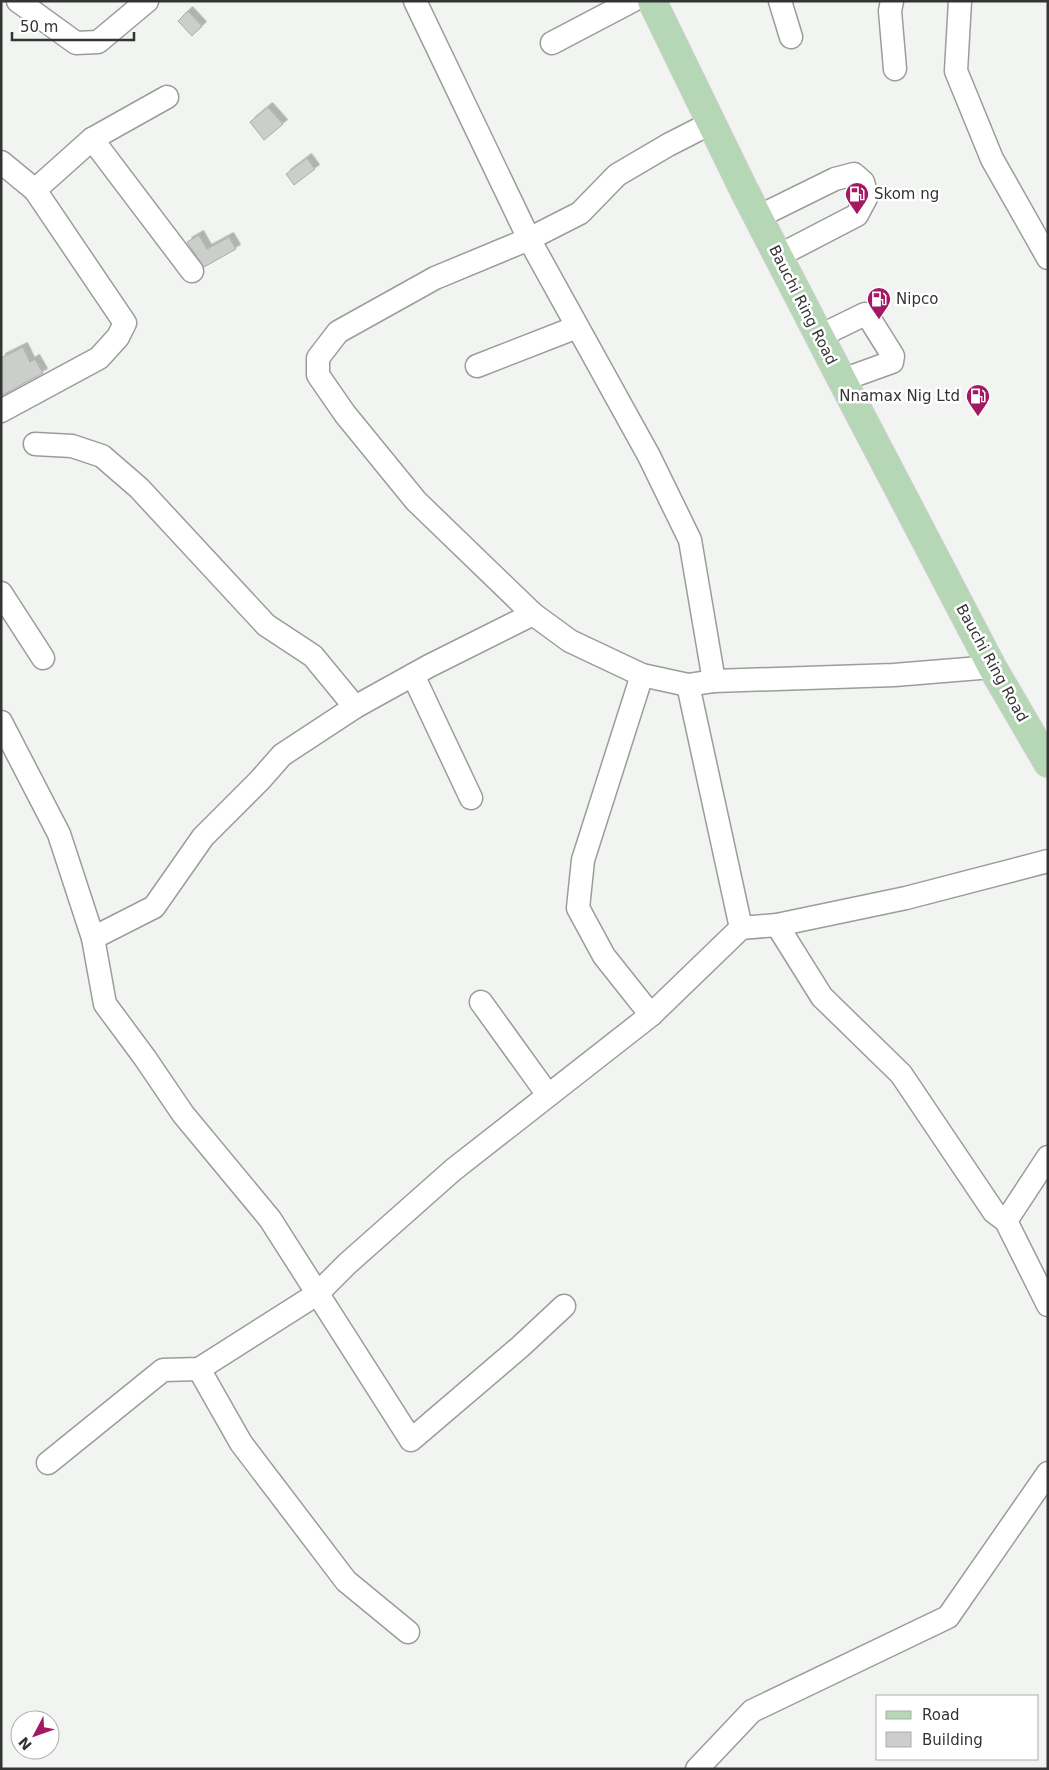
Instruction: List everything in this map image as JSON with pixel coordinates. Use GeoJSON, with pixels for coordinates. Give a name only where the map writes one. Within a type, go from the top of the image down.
{"type":"FeatureCollection","features":[{"type":"Feature","properties":{"kind":"main road","name":"Bauchi Ring Road"},"geometry":{"type":"LineString","coordinates":[[652,1],[758,217],[842,380],[992,668],[1048,763]]}},
{"type":"Feature","properties":{"kind":"street"},"geometry":{"type":"LineString","coordinates":[[18,1],[76,43],[98,42],[147,1]]}},
{"type":"Feature","properties":{"kind":"street"},"geometry":{"type":"LineString","coordinates":[[415,1],[529,239],[649,456],[690,540],[714,681]]}},
{"type":"Feature","properties":{"kind":"street"},"geometry":{"type":"LineString","coordinates":[[552,42],[632,1]]}},
{"type":"Feature","properties":{"kind":"street"},"geometry":{"type":"LineString","coordinates":[[780,1],[791,37]]}},
{"type":"Feature","properties":{"kind":"street"},"geometry":{"type":"LineString","coordinates":[[892,1],[890,11],[895,69]]}},
{"type":"Feature","properties":{"kind":"street"},"geometry":{"type":"LineString","coordinates":[[960,1],[956,71],[992,159],[1048,258]]}},
{"type":"Feature","properties":{"kind":"street"},"geometry":{"type":"LineString","coordinates":[[35,190],[92,139],[167,97]]}},
{"type":"Feature","properties":{"kind":"street"},"geometry":{"type":"LineString","coordinates":[[711,123],[668,145],[618,175],[580,213],[529,239],[435,278],[338,332],[318,358],[318,375],[345,414],[416,501],[533,614],[570,641],[642,675],[688,686],[714,681],[894,675],[992,668]]}},
{"type":"Feature","properties":{"kind":"street"},"geometry":{"type":"LineString","coordinates":[[92,139],[192,271]]}},
{"type":"Feature","properties":{"kind":"street"},"geometry":{"type":"LineString","coordinates":[[1,162],[35,190],[125,323],[118,337],[99,358],[1,412]]}},
{"type":"Feature","properties":{"kind":"street"},"geometry":{"type":"LineString","coordinates":[[758,217],[835,179],[854,174],[863,182],[867,196],[857,215],[778,256]]}},
{"type":"Feature","properties":{"kind":"street"},"geometry":{"type":"LineString","coordinates":[[820,336],[865,314],[893,356],[892,362],[842,380]]}},
{"type":"Feature","properties":{"kind":"street"},"geometry":{"type":"LineString","coordinates":[[477,366],[577,327]]}},
{"type":"Feature","properties":{"kind":"street"},"geometry":{"type":"LineString","coordinates":[[35,444],[72,446],[102,456],[139,488],[266,625],[313,656],[355,707]]}},
{"type":"Feature","properties":{"kind":"street"},"geometry":{"type":"LineString","coordinates":[[1,593],[43,658]]}},
{"type":"Feature","properties":{"kind":"street"},"geometry":{"type":"LineString","coordinates":[[93,938],[154,907],[203,837],[260,780],[282,755],[355,707],[413,675],[533,614]]}},
{"type":"Feature","properties":{"kind":"street"},"geometry":{"type":"LineString","coordinates":[[413,675],[471,798]]}},
{"type":"Feature","properties":{"kind":"street"},"geometry":{"type":"LineString","coordinates":[[642,675],[583,860],[578,908],[604,956],[651,1014]]}},
{"type":"Feature","properties":{"kind":"street"},"geometry":{"type":"LineString","coordinates":[[688,686],[741,928]]}},
{"type":"Feature","properties":{"kind":"street"},"geometry":{"type":"LineString","coordinates":[[1,722],[59,834],[93,938],[105,1004],[183,1114],[270,1219],[411,1440],[520,1347],[564,1306]]}},
{"type":"Feature","properties":{"kind":"street"},"geometry":{"type":"LineString","coordinates":[[48,1463],[163,1370],[199,1369],[317,1294],[348,1263],[453,1170],[651,1014],[741,928],[777,925],[906,898],[1048,861]]}},
{"type":"Feature","properties":{"kind":"street"},"geometry":{"type":"LineString","coordinates":[[777,925],[822,997],[901,1074],[994,1212],[1006,1221],[1048,1305]]}},
{"type":"Feature","properties":{"kind":"street"},"geometry":{"type":"LineString","coordinates":[[481,1002],[548,1095]]}},
{"type":"Feature","properties":{"kind":"street"},"geometry":{"type":"LineString","coordinates":[[1006,1221],[1048,1157]]}},
{"type":"Feature","properties":{"kind":"street"},"geometry":{"type":"LineString","coordinates":[[199,1369],[241,1443],[346,1582],[408,1632]]}},
{"type":"Feature","properties":{"kind":"street"},"geometry":{"type":"LineString","coordinates":[[698,1769],[752,1711],[948,1617],[1048,1473]]}},
{"type":"Feature","properties":{"kind":"building"},"geometry":{"type":"Polygon","coordinates":[[[188,11],[202,26],[192,36],[178,21],[188,11]]]}},
{"type":"Feature","properties":{"kind":"building"},"geometry":{"type":"Polygon","coordinates":[[[268,107],[283,124],[264,140],[250,122],[268,107]]]}},
{"type":"Feature","properties":{"kind":"building"},"geometry":{"type":"Polygon","coordinates":[[[307,158],[315,169],[294,185],[286,174],[307,158]]]}},
{"type":"Feature","properties":{"kind":"building"},"geometry":{"type":"Polygon","coordinates":[[[199,235],[207,249],[229,237],[236,249],[204,267],[187,242],[199,235]]]}},
{"type":"Feature","properties":{"kind":"building"},"geometry":{"type":"Polygon","coordinates":[[[23,347],[30,362],[35,359],[43,373],[1,396],[1,358],[23,347]]]}},
{"type":"Feature","properties":{"kind":"place","name":"Skom ng"},"geometry":{"type":"Point","coordinates":[857,215]}},
{"type":"Feature","properties":{"kind":"place","name":"Nipco"},"geometry":{"type":"Point","coordinates":[879,320]}},
{"type":"Feature","properties":{"kind":"place","name":"Nnamax Nig Ltd"},"geometry":{"type":"Point","coordinates":[978,417]}}]}
